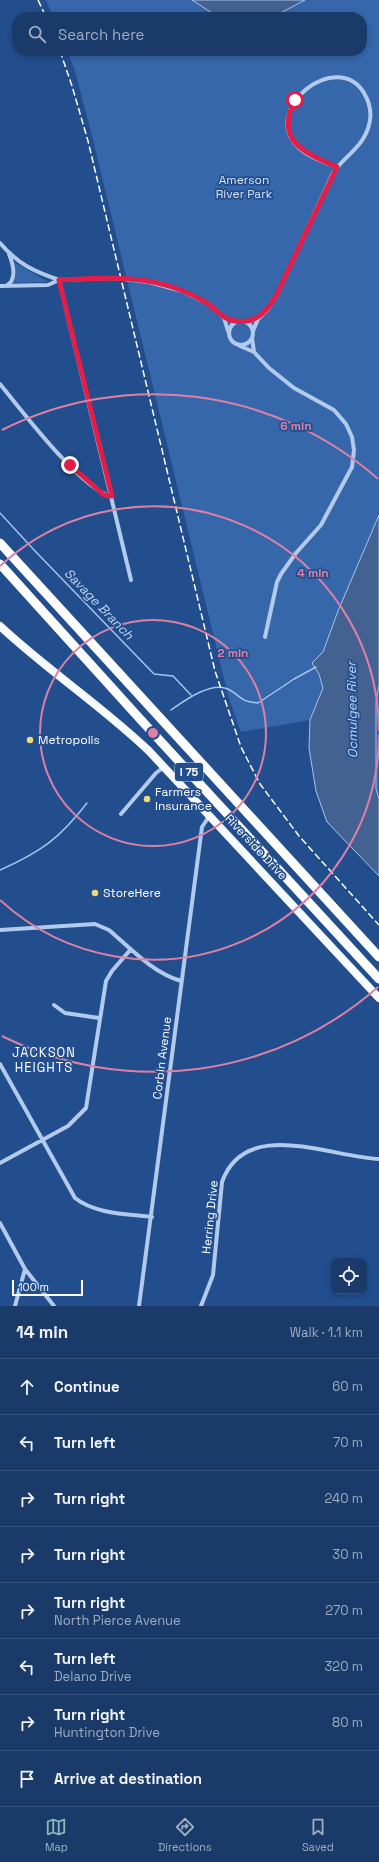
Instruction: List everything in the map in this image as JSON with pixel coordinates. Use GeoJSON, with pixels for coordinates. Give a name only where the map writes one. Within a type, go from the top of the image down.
{"type":"FeatureCollection","features":[{"type":"Feature","properties":{"kind":"highway","name":"I 75"},"geometry":{"type":"LineString","coordinates":[[0,543],[379,957]]}},
{"type":"Feature","properties":{"kind":"highway","name":"I 75"},"geometry":{"type":"LineString","coordinates":[[0,564],[379,979]]}},
{"type":"Feature","properties":{"kind":"main road","name":"Riverside Drive"},"geometry":{"type":"LineString","coordinates":[[0,626],[47,667],[130,732],[210,815],[379,998]]}},
{"type":"Feature","properties":{"kind":"street"},"geometry":{"type":"LineString","coordinates":[[254,352],[252,338],[258,319],[268,309],[276,296],[337,167],[362,143],[369,125],[371,116],[367,99],[362,89],[353,82],[337,78],[319,81],[301,92],[291,106],[288,126],[294,142],[299,148],[337,167]]}},
{"type":"Feature","properties":{"kind":"street"},"geometry":{"type":"LineString","coordinates":[[0,242],[9,254],[30,269],[59,280]]}},
{"type":"Feature","properties":{"kind":"street"},"geometry":{"type":"LineString","coordinates":[[6,286],[12,282],[13,277],[9,254]]}},
{"type":"Feature","properties":{"kind":"street"},"geometry":{"type":"LineString","coordinates":[[0,286],[48,285],[59,280],[115,278],[154,282],[171,287],[209,304],[224,318],[236,322],[245,322],[258,319]]}},
{"type":"Feature","properties":{"kind":"street"},"geometry":{"type":"LineString","coordinates":[[59,280],[132,580]]}},
{"type":"Feature","properties":{"kind":"street"},"geometry":{"type":"LineString","coordinates":[[224,318],[232,342],[254,352],[282,379],[334,410],[346,424],[352,437],[354,450],[352,466],[321,525],[287,564],[277,582],[265,637]]}},
{"type":"Feature","properties":{"kind":"street"},"geometry":{"type":"LineString","coordinates":[[228,333],[229,328],[236,322]]}},
{"type":"Feature","properties":{"kind":"street"},"geometry":{"type":"LineString","coordinates":[[245,322],[253,331]]}},
{"type":"Feature","properties":{"kind":"street"},"geometry":{"type":"LineString","coordinates":[[240,346],[245,345],[252,338]]}},
{"type":"Feature","properties":{"kind":"street"},"geometry":{"type":"LineString","coordinates":[[0,384],[70,465],[104,495],[112,496]]}},
{"type":"Feature","properties":{"kind":"street"},"geometry":{"type":"LineString","coordinates":[[121,814],[155,774],[165,767]]}},
{"type":"Feature","properties":{"kind":"street","name":"Corbin Avenue"},"geometry":{"type":"LineString","coordinates":[[139,1306],[152,1217],[181,981],[202,827],[210,815]]}},
{"type":"Feature","properties":{"kind":"street"},"geometry":{"type":"LineString","coordinates":[[0,930],[95,924],[109,930],[162,973],[181,981]]}},
{"type":"Feature","properties":{"kind":"street"},"geometry":{"type":"LineString","coordinates":[[0,1163],[68,1126],[86,1108],[106,981],[112,971],[131,949]]}},
{"type":"Feature","properties":{"kind":"street"},"geometry":{"type":"LineString","coordinates":[[54,1005],[65,1013],[99,1018]]}},
{"type":"Feature","properties":{"kind":"street"},"geometry":{"type":"LineString","coordinates":[[0,1064],[69,1189],[82,1203],[105,1211],[152,1217]]}},
{"type":"Feature","properties":{"kind":"street","name":"Herring Drive"},"geometry":{"type":"LineString","coordinates":[[201,1306],[213,1275],[222,1182],[225,1173],[233,1161],[244,1154],[261,1147],[288,1145],[352,1157],[379,1159]]}},
{"type":"Feature","properties":{"kind":"street"},"geometry":{"type":"LineString","coordinates":[[0,1223],[24,1269],[54,1306]]}},
{"type":"Feature","properties":{"kind":"street"},"geometry":{"type":"LineString","coordinates":[[16,1306],[24,1269]]}},
{"type":"Feature","properties":{"kind":"green space"},"geometry":{"type":"Polygon","coordinates":[[[46,0],[192,0],[210,12],[51,12],[46,0]]]}},
{"type":"Feature","properties":{"kind":"green space","name":"Amerson River Park"},"geometry":{"type":"Polygon","coordinates":[[[305,0],[379,0],[379,515],[323,652],[319,658],[314,660],[323,688],[310,720],[241,732],[229,699],[93,140],[75,71],[69,56],[367,56],[367,12],[282,12],[305,0]]]}},
{"type":"Feature","properties":{"kind":"green space"},"geometry":{"type":"Polygon","coordinates":[[[14,262],[48,282],[14,283],[16,274],[14,262]]]}},
{"type":"Feature","properties":{"kind":"green space"},"geometry":{"type":"Polygon","coordinates":[[[379,685],[379,799],[376,790],[376,702],[379,685]]]}},
{"type":"Feature","properties":{"kind":"water"},"geometry":{"type":"Polygon","coordinates":[[[192,0],[305,0],[282,12],[210,12],[192,0]]]}},
{"type":"Feature","properties":{"kind":"water","name":"Ocmulgee River"},"geometry":{"type":"Polygon","coordinates":[[[379,515],[379,685],[376,702],[376,789],[379,799],[379,876],[327,822],[316,791],[309,748],[310,720],[323,688],[319,674],[312,663],[323,652],[338,611],[379,515]]]}},
{"type":"Feature","properties":{"kind":"waterway","name":"Savage Branch"},"geometry":{"type":"LineString","coordinates":[[0,513],[154,674],[173,676],[191,695]]}},
{"type":"Feature","properties":{"kind":"waterway"},"geometry":{"type":"LineString","coordinates":[[171,710],[198,693],[221,687],[228,689],[244,700],[258,703],[294,679],[316,667]]}},
{"type":"Feature","properties":{"kind":"waterway"},"geometry":{"type":"LineString","coordinates":[[0,870],[27,857],[49,843],[68,826],[87,803]]}},
{"type":"Feature","properties":{"kind":"railway"},"geometry":{"type":"LineString","coordinates":[[38,0],[44,12]]}},
{"type":"Feature","properties":{"kind":"railway"},"geometry":{"type":"LineString","coordinates":[[62,56],[88,141],[215,671],[241,747],[260,784],[299,836],[379,925]]}},
{"type":"Feature","properties":{"kind":"place","name":"Metropolis"},"geometry":{"type":"Point","coordinates":[30,740]}},
{"type":"Feature","properties":{"kind":"place","name":"Farmers Insurance"},"geometry":{"type":"Point","coordinates":[147,799]}},
{"type":"Feature","properties":{"kind":"place","name":"StoreHere"},"geometry":{"type":"Point","coordinates":[95,893]}},
{"type":"Feature","properties":{"kind":"district","name":"JACKSON HEIGHTS"},"geometry":{"type":"Point","coordinates":[44,1060]}},
{"type":"Feature","properties":{"kind":"route"},"geometry":{"type":"LineString","coordinates":[[70,465],[104,495],[112,496],[71,323],[59,280],[115,278],[154,282],[182,291],[209,304],[224,318],[236,322],[245,322],[258,319],[268,309],[276,296],[333,172],[337,167],[305,152],[294,142],[290,135],[288,117],[291,106],[295,100]]}}]}
